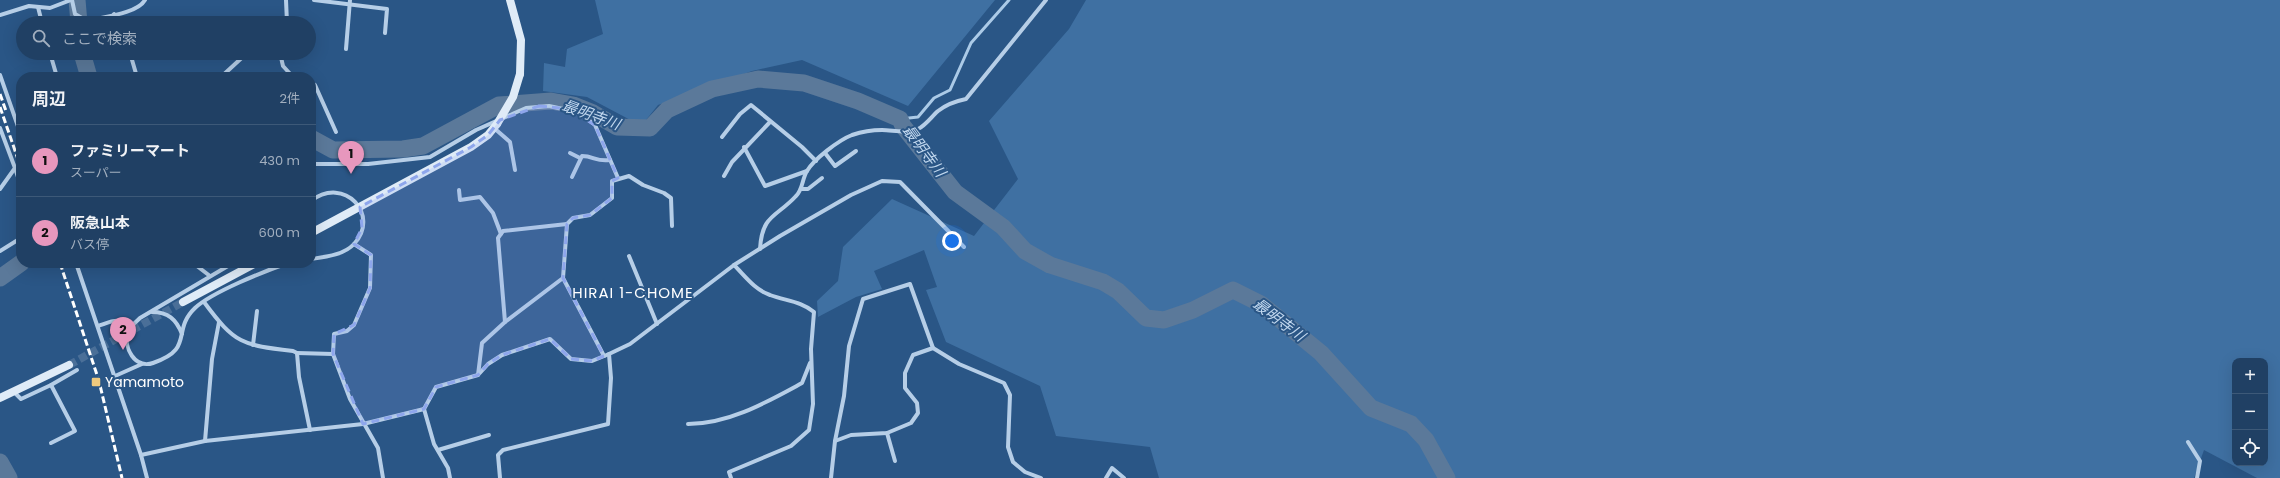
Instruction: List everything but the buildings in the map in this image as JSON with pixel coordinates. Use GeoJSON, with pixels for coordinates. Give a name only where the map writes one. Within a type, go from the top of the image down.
{"type":"FeatureCollection","features":[{"type":"Feature","properties":{"kind":"street"},"geometry":{"type":"LineString","coordinates":[[0,15],[11,10],[29,6],[50,8],[72,0],[75,14],[78,16]]}},
{"type":"Feature","properties":{"kind":"street"},"geometry":{"type":"LineString","coordinates":[[106,16],[137,8],[145,0]]}},
{"type":"Feature","properties":{"kind":"street"},"geometry":{"type":"LineString","coordinates":[[286,0],[287,16]]}},
{"type":"Feature","properties":{"kind":"street"},"geometry":{"type":"LineString","coordinates":[[314,0],[350,2],[387,9],[385,32]]}},
{"type":"Feature","properties":{"kind":"street"},"geometry":{"type":"LineString","coordinates":[[316,230],[471,147],[495,126],[513,97],[520,74],[521,40],[510,0]]}},
{"type":"Feature","properties":{"kind":"street"},"geometry":{"type":"LineString","coordinates":[[760,249],[760,239],[768,220],[795,197],[801,189],[807,172],[825,153],[850,136],[861,133],[880,130],[911,131],[919,128],[939,110],[948,105],[966,99],[1046,0]]}},
{"type":"Feature","properties":{"kind":"street"},"geometry":{"type":"LineString","coordinates":[[346,49],[350,2]]}},
{"type":"Feature","properties":{"kind":"street"},"geometry":{"type":"LineString","coordinates":[[38,7],[40,16]]}},
{"type":"Feature","properties":{"kind":"street"},"geometry":{"type":"LineString","coordinates":[[52,60],[55,72]]}},
{"type":"Feature","properties":{"kind":"street"},"geometry":{"type":"LineString","coordinates":[[132,60],[136,72]]}},
{"type":"Feature","properties":{"kind":"street"},"geometry":{"type":"LineString","coordinates":[[227,72],[240,60]]}},
{"type":"Feature","properties":{"kind":"street"},"geometry":{"type":"LineString","coordinates":[[282,60],[283,66],[288,72]]}},
{"type":"Feature","properties":{"kind":"street"},"geometry":{"type":"LineString","coordinates":[[0,75],[16,121]]}},
{"type":"Feature","properties":{"kind":"street"},"geometry":{"type":"LineString","coordinates":[[316,89],[336,132]]}},
{"type":"Feature","properties":{"kind":"street"},"geometry":{"type":"LineString","coordinates":[[722,137],[740,114],[751,105],[802,147],[816,161]]}},
{"type":"Feature","properties":{"kind":"street"},"geometry":{"type":"LineString","coordinates":[[316,164],[368,164],[430,156],[476,130],[526,108],[539,106],[569,109],[595,125],[618,178]]}},
{"type":"Feature","properties":{"kind":"street"},"geometry":{"type":"LineString","coordinates":[[724,176],[732,162],[744,147],[770,122]]}},
{"type":"Feature","properties":{"kind":"street"},"geometry":{"type":"LineString","coordinates":[[495,126],[510,142],[515,170]]}},
{"type":"Feature","properties":{"kind":"street"},"geometry":{"type":"LineString","coordinates":[[0,128],[16,171]]}},
{"type":"Feature","properties":{"kind":"street"},"geometry":{"type":"LineString","coordinates":[[744,147],[765,186],[807,172]]}},
{"type":"Feature","properties":{"kind":"street"},"geometry":{"type":"LineString","coordinates":[[825,153],[835,166],[856,151]]}},
{"type":"Feature","properties":{"kind":"street"},"geometry":{"type":"LineString","coordinates":[[570,153],[580,158]]}},
{"type":"Feature","properties":{"kind":"street"},"geometry":{"type":"LineString","coordinates":[[572,177],[582,156],[587,156],[600,162],[610,160]]}},
{"type":"Feature","properties":{"kind":"street"},"geometry":{"type":"LineString","coordinates":[[0,189],[15,168]]}},
{"type":"Feature","properties":{"kind":"street"},"geometry":{"type":"LineString","coordinates":[[604,356],[563,278],[568,224],[573,218],[590,215],[612,198],[612,181],[629,176],[644,186],[664,193],[670,198],[672,226]]}},
{"type":"Feature","properties":{"kind":"street"},"geometry":{"type":"LineString","coordinates":[[801,189],[808,189],[822,178]]}},
{"type":"Feature","properties":{"kind":"street"},"geometry":{"type":"LineString","coordinates":[[450,478],[448,468],[438,450],[424,409],[436,387],[478,376],[488,364],[502,355],[550,339],[571,359],[592,361],[609,354],[630,344],[734,265],[851,195],[882,181],[900,182],[964,247]]}},
{"type":"Feature","properties":{"kind":"street"},"geometry":{"type":"LineString","coordinates":[[458,190],[460,200],[480,196],[493,213],[501,234]]}},
{"type":"Feature","properties":{"kind":"street"},"geometry":{"type":"LineString","coordinates":[[316,198],[326,192],[336,192],[348,196],[360,207],[362,228],[354,244],[339,253],[316,258]]}},
{"type":"Feature","properties":{"kind":"street"},"geometry":{"type":"LineString","coordinates":[[505,322],[498,238],[503,231],[568,224]]}},
{"type":"Feature","properties":{"kind":"street"},"geometry":{"type":"LineString","coordinates":[[0,251],[16,241]]}},
{"type":"Feature","properties":{"kind":"street"},"geometry":{"type":"LineString","coordinates":[[354,244],[371,254],[370,288],[354,325],[347,331],[334,334],[333,354],[350,399],[378,448],[383,478]]}},
{"type":"Feature","properties":{"kind":"street"},"geometry":{"type":"LineString","coordinates":[[629,256],[657,324]]}},
{"type":"Feature","properties":{"kind":"street"},"geometry":{"type":"LineString","coordinates":[[731,478],[729,472],[791,446],[809,430],[813,404],[811,359],[814,312],[794,301],[769,295],[755,286],[734,265]]}},
{"type":"Feature","properties":{"kind":"street"},"geometry":{"type":"LineString","coordinates":[[78,268],[115,376],[147,478]]}},
{"type":"Feature","properties":{"kind":"street"},"geometry":{"type":"LineString","coordinates":[[200,268],[210,276]]}},
{"type":"Feature","properties":{"kind":"street"},"geometry":{"type":"LineString","coordinates":[[142,364],[134,359],[129,349],[127,337],[131,327],[140,318],[224,268]]}},
{"type":"Feature","properties":{"kind":"street"},"geometry":{"type":"LineString","coordinates":[[183,302],[247,268]]}},
{"type":"Feature","properties":{"kind":"street"},"geometry":{"type":"LineString","coordinates":[[115,376],[142,364],[153,363],[172,354],[179,346],[188,317],[204,302],[272,268]]}},
{"type":"Feature","properties":{"kind":"street"},"geometry":{"type":"LineString","coordinates":[[478,376],[482,343],[505,322],[563,278]]}},
{"type":"Feature","properties":{"kind":"street"},"geometry":{"type":"LineString","coordinates":[[832,478],[835,441],[844,396],[849,346],[862,298],[910,284],[933,348],[959,364],[1004,383],[1010,395],[1008,447],[1013,462],[1025,472],[1041,478]]}},
{"type":"Feature","properties":{"kind":"street"},"geometry":{"type":"LineString","coordinates":[[204,302],[232,336],[253,345],[293,351],[297,353],[333,354]]}},
{"type":"Feature","properties":{"kind":"street"},"geometry":{"type":"LineString","coordinates":[[253,345],[257,311]]}},
{"type":"Feature","properties":{"kind":"street"},"geometry":{"type":"LineString","coordinates":[[151,312],[160,312],[172,318],[182,334]]}},
{"type":"Feature","properties":{"kind":"street"},"geometry":{"type":"LineString","coordinates":[[98,326],[117,320],[123,320],[131,327]]}},
{"type":"Feature","properties":{"kind":"street"},"geometry":{"type":"LineString","coordinates":[[205,441],[212,359],[219,322]]}},
{"type":"Feature","properties":{"kind":"street"},"geometry":{"type":"LineString","coordinates":[[835,441],[851,435],[887,433],[911,423],[918,413],[918,402],[905,388],[905,373],[913,355],[933,348]]}},
{"type":"Feature","properties":{"kind":"street"},"geometry":{"type":"LineString","coordinates":[[297,353],[299,377],[310,430]]}},
{"type":"Feature","properties":{"kind":"street"},"geometry":{"type":"LineString","coordinates":[[500,478],[498,455],[503,450],[608,424],[612,378],[609,354]]}},
{"type":"Feature","properties":{"kind":"street"},"geometry":{"type":"LineString","coordinates":[[688,424],[710,422],[737,414],[791,389],[802,383],[811,359]]}},
{"type":"Feature","properties":{"kind":"street"},"geometry":{"type":"LineString","coordinates":[[0,398],[69,365]]}},
{"type":"Feature","properties":{"kind":"street"},"geometry":{"type":"LineString","coordinates":[[14,392],[21,399],[51,385],[77,370]]}},
{"type":"Feature","properties":{"kind":"street"},"geometry":{"type":"LineString","coordinates":[[51,385],[75,431],[51,443]]}},
{"type":"Feature","properties":{"kind":"street"},"geometry":{"type":"LineString","coordinates":[[141,455],[205,441],[363,424],[424,409]]}},
{"type":"Feature","properties":{"kind":"street"},"geometry":{"type":"LineString","coordinates":[[887,433],[895,461]]}},
{"type":"Feature","properties":{"kind":"street"},"geometry":{"type":"LineString","coordinates":[[438,450],[488,435]]}},
{"type":"Feature","properties":{"kind":"street"},"geometry":{"type":"LineString","coordinates":[[2188,442],[2200,461],[2197,478]]}},
{"type":"Feature","properties":{"kind":"street"},"geometry":{"type":"LineString","coordinates":[[1106,478],[1112,468],[1124,478]]}},
{"type":"Feature","properties":{"kind":"highlighted area"},"geometry":{"type":"Polygon","coordinates":[[[539,106],[569,109],[595,125],[618,178],[612,181],[612,198],[590,215],[573,218],[567,224],[563,278],[604,356],[592,361],[571,359],[550,339],[502,355],[488,364],[478,375],[436,387],[424,409],[363,424],[333,354],[334,334],[354,325],[370,288],[371,255],[354,244],[362,228],[360,207],[471,147],[488,135],[500,120],[539,106]]]}},
{"type":"Feature","properties":{"kind":"shaded area"},"geometry":{"type":"Polygon","coordinates":[[[595,0],[995,0],[908,106],[802,60],[752,71],[658,105],[646,120],[638,124],[587,97],[543,91],[544,63],[565,67],[567,49],[603,34],[595,0]]]}},
{"type":"Feature","properties":{"kind":"shaded area"},"geometry":{"type":"Polygon","coordinates":[[[1086,0],[2280,0],[2280,478],[2257,478],[2234,466],[2268,466],[2268,358],[2232,358],[2232,465],[2204,450],[2194,478],[1159,478],[1150,447],[1056,436],[1040,386],[946,342],[926,290],[937,287],[924,250],[874,271],[882,289],[856,297],[818,317],[817,301],[838,281],[843,247],[892,199],[974,236],[1018,179],[989,121],[1069,29],[1086,0]]]}},
{"type":"Feature","properties":{"kind":"waterway"},"geometry":{"type":"LineString","coordinates":[[77,0],[78,16]]}},
{"type":"Feature","properties":{"kind":"waterway"},"geometry":{"type":"LineString","coordinates":[[900,119],[918,117],[934,98],[950,90],[971,43],[1009,0]]}},
{"type":"Feature","properties":{"kind":"waterway"},"geometry":{"type":"LineString","coordinates":[[84,60],[88,72]]}},
{"type":"Feature","properties":{"kind":"waterway","name":"最明寺川"},"geometry":{"type":"LineString","coordinates":[[316,141],[333,150],[403,149],[423,146],[499,105],[551,101],[573,105],[593,113],[617,127],[650,128],[667,110],[712,89],[758,79],[804,83],[858,101],[900,119],[903,126],[955,192],[1003,227],[1025,251],[1050,265],[1103,282],[1118,291],[1146,318],[1164,320],[1193,310],[1233,290],[1261,304],[1321,353],[1371,408],[1411,424],[1426,440],[1447,478]]}},
{"type":"Feature","properties":{"kind":"waterway","name":"最明寺川"},"geometry":{"type":"LineString","coordinates":[[0,278],[16,267]]}},
{"type":"Feature","properties":{"kind":"waterway","name":"最明寺川"},"geometry":{"type":"LineString","coordinates":[[0,462],[9,478]]}},
{"type":"Feature","properties":{"kind":"tunnel"},"geometry":{"type":"LineString","coordinates":[[69,365],[183,302]]}},
{"type":"Feature","properties":{"kind":"railway"},"geometry":{"type":"LineString","coordinates":[[0,94],[6,111]]}},
{"type":"Feature","properties":{"kind":"railway"},"geometry":{"type":"LineString","coordinates":[[0,107],[16,153]]}},
{"type":"Feature","properties":{"kind":"railway"},"geometry":{"type":"LineString","coordinates":[[62,268],[99,381],[122,478]]}},
{"type":"Feature","properties":{"kind":"place","name":"ファミリーマート"},"geometry":{"type":"Point","coordinates":[351,174]}},
{"type":"Feature","properties":{"kind":"place","name":"阪急山本"},"geometry":{"type":"Point","coordinates":[123,350]}},
{"type":"Feature","properties":{"kind":"place","name":"Yamamoto"},"geometry":{"type":"Point","coordinates":[96,382]}},
{"type":"Feature","properties":{"kind":"district","name":"HIRAI 1-CHOME"},"geometry":{"type":"Point","coordinates":[633,293]}}]}
